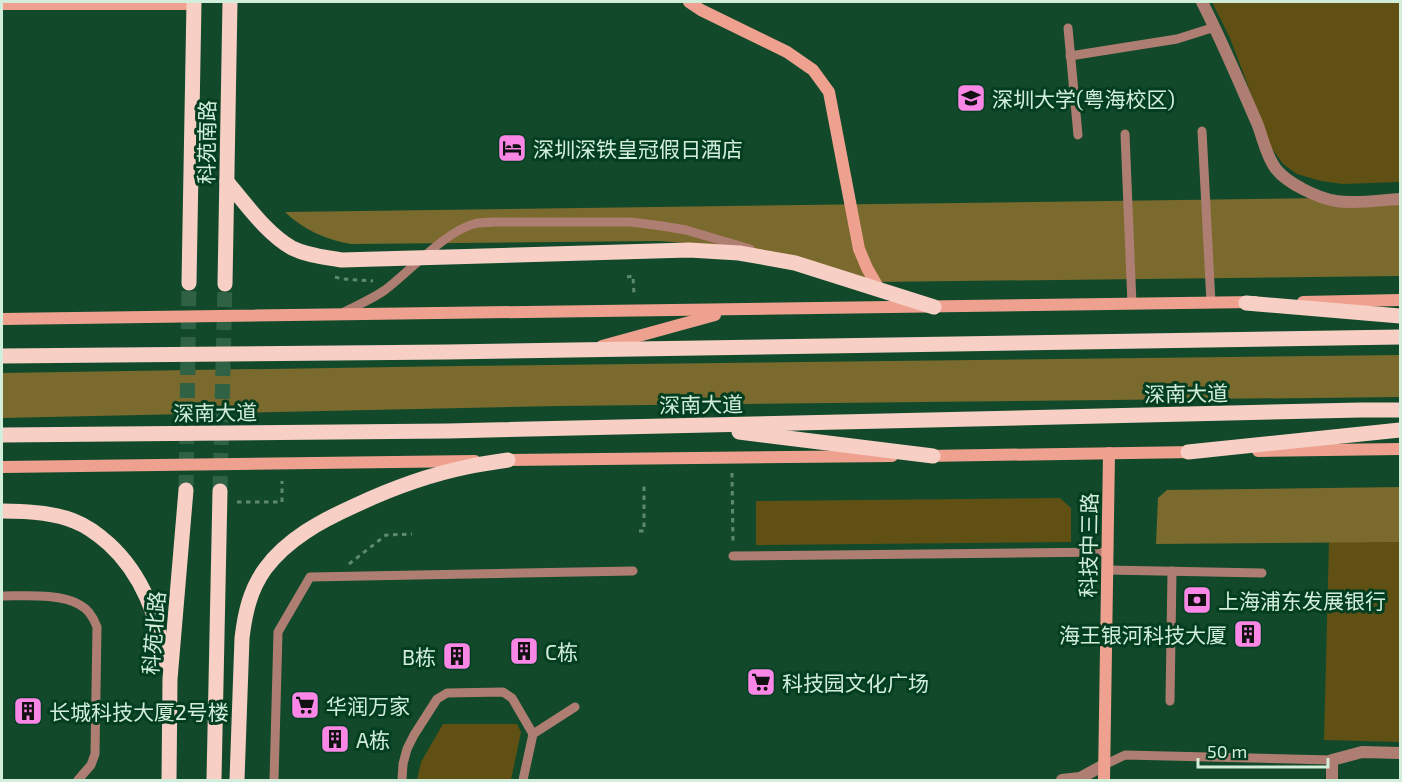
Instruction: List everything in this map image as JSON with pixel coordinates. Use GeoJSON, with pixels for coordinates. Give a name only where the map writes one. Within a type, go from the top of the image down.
{"type":"FeatureCollection","features":[{"type":"Feature","properties":{"kind":"main road","name":"科苑南路"},"geometry":{"type":"LineString","coordinates":[[225,284],[230,2]]}},
{"type":"Feature","properties":{"kind":"main road"},"geometry":{"type":"LineString","coordinates":[[689,2],[787,52],[813,70],[828,92],[860,249],[867,268],[879,289]]}},
{"type":"Feature","properties":{"kind":"main road","name":"科苑南路"},"geometry":{"type":"LineString","coordinates":[[189,284],[194,3]]}},
{"type":"Feature","properties":{"kind":"main road"},"geometry":{"type":"LineString","coordinates":[[2,4],[194,3]]}},
{"type":"Feature","properties":{"kind":"main road"},"geometry":{"type":"LineString","coordinates":[[227,182],[277,238],[294,249],[315,256],[342,260],[689,250],[738,253],[795,263],[934,307]]}},
{"type":"Feature","properties":{"kind":"main road"},"geometry":{"type":"LineString","coordinates":[[2,319],[1401,300]]}},
{"type":"Feature","properties":{"kind":"main road"},"geometry":{"type":"LineString","coordinates":[[1246,303],[1401,316]]}},
{"type":"Feature","properties":{"kind":"main road"},"geometry":{"type":"LineString","coordinates":[[588,350],[734,309]]}},
{"type":"Feature","properties":{"kind":"main road"},"geometry":{"type":"LineString","coordinates":[[2,356],[588,350],[1401,337]]}},
{"type":"Feature","properties":{"kind":"main road","name":"深南大道"},"geometry":{"type":"LineString","coordinates":[[2,435],[448,431],[1401,410]]}},
{"type":"Feature","properties":{"kind":"main road"},"geometry":{"type":"LineString","coordinates":[[686,425],[933,456]]}},
{"type":"Feature","properties":{"kind":"main road"},"geometry":{"type":"LineString","coordinates":[[1188,452],[1401,430]]}},
{"type":"Feature","properties":{"kind":"main road"},"geometry":{"type":"LineString","coordinates":[[2,466],[732,459],[1401,449]]}},
{"type":"Feature","properties":{"kind":"main road","name":"科技中三路"},"geometry":{"type":"LineString","coordinates":[[1104,780],[1109,453]]}},
{"type":"Feature","properties":{"kind":"main road"},"geometry":{"type":"LineString","coordinates":[[237,780],[242,638],[245,616],[257,582],[276,556],[290,543],[328,518],[388,490],[466,467],[508,460]]}},
{"type":"Feature","properties":{"kind":"main road","name":"科苑北路"},"geometry":{"type":"LineString","coordinates":[[169,780],[170,678],[186,490]]}},
{"type":"Feature","properties":{"kind":"main road"},"geometry":{"type":"LineString","coordinates":[[214,780],[220,491]]}},
{"type":"Feature","properties":{"kind":"main road"},"geometry":{"type":"LineString","coordinates":[[2,511],[45,514],[74,521],[98,534],[115,550],[133,570],[150,603],[161,635],[170,678]]}},
{"type":"Feature","properties":{"kind":"street"},"geometry":{"type":"LineString","coordinates":[[1202,2],[1262,136],[1268,156],[1277,171],[1294,184],[1336,201],[1401,199]]}},
{"type":"Feature","properties":{"kind":"street"},"geometry":{"type":"LineString","coordinates":[[1332,780],[1332,760],[1362,752],[1401,753]]}},
{"type":"Feature","properties":{"kind":"street"},"geometry":{"type":"LineString","coordinates":[[1062,780],[1080,777],[1104,765]]}},
{"type":"Feature","properties":{"kind":"lane"},"geometry":{"type":"LineString","coordinates":[[1070,56],[1177,39],[1215,27]]}},
{"type":"Feature","properties":{"kind":"lane"},"geometry":{"type":"LineString","coordinates":[[1068,28],[1077,135]]}},
{"type":"Feature","properties":{"kind":"lane"},"geometry":{"type":"LineString","coordinates":[[1202,130],[1211,303]]}},
{"type":"Feature","properties":{"kind":"lane"},"geometry":{"type":"LineString","coordinates":[[1125,134],[1132,304]]}},
{"type":"Feature","properties":{"kind":"lane"},"geometry":{"type":"LineString","coordinates":[[338,315],[385,290],[449,237],[462,228],[474,224],[631,222],[670,227],[711,237],[795,263]]}},
{"type":"Feature","properties":{"kind":"lane"},"geometry":{"type":"LineString","coordinates":[[733,556],[1108,552]]}},
{"type":"Feature","properties":{"kind":"lane"},"geometry":{"type":"LineString","coordinates":[[1107,570],[1262,573]]}},
{"type":"Feature","properties":{"kind":"lane"},"geometry":{"type":"LineString","coordinates":[[274,780],[278,632],[310,577],[633,571]]}},
{"type":"Feature","properties":{"kind":"lane"},"geometry":{"type":"LineString","coordinates":[[1170,701],[1172,571]]}},
{"type":"Feature","properties":{"kind":"lane"},"geometry":{"type":"LineString","coordinates":[[2,596],[64,599],[81,605],[98,627],[95,754],[91,765],[78,780]]}},
{"type":"Feature","properties":{"kind":"lane"},"geometry":{"type":"LineString","coordinates":[[402,780],[407,749],[437,699],[447,693],[503,692],[512,698],[533,734],[523,780]]}},
{"type":"Feature","properties":{"kind":"lane"},"geometry":{"type":"LineString","coordinates":[[533,734],[575,707]]}},
{"type":"Feature","properties":{"kind":"lane"},"geometry":{"type":"LineString","coordinates":[[1104,765],[1125,755],[1332,760]]}},
{"type":"Feature","properties":{"kind":"path"},"geometry":{"type":"LineString","coordinates":[[627,277],[633,276],[634,294]]}},
{"type":"Feature","properties":{"kind":"path"},"geometry":{"type":"LineString","coordinates":[[732,459],[733,556]]}},
{"type":"Feature","properties":{"kind":"path"},"geometry":{"type":"LineString","coordinates":[[237,502],[282,502],[282,481]]}},
{"type":"Feature","properties":{"kind":"path"},"geometry":{"type":"LineString","coordinates":[[639,531],[644,531],[644,484]]}},
{"type":"Feature","properties":{"kind":"path"},"geometry":{"type":"LineString","coordinates":[[333,576],[386,535],[412,534]]}},
{"type":"Feature","properties":{"kind":"shaded area"},"geometry":{"type":"Polygon","coordinates":[[[1212,2],[1400,2],[1400,182],[1343,184],[1321,181],[1297,174],[1283,164],[1271,147],[1230,38],[1212,2]]]}},
{"type":"Feature","properties":{"kind":"shaded area"},"geometry":{"type":"Polygon","coordinates":[[[1400,197],[1400,276],[876,282],[715,245],[658,241],[351,244],[316,233],[285,212],[1400,197]]]}},
{"type":"Feature","properties":{"kind":"shaded area"},"geometry":{"type":"Polygon","coordinates":[[[1400,355],[1400,397],[557,406],[2,418],[2,373],[1400,355]]]}},
{"type":"Feature","properties":{"kind":"shaded area"},"geometry":{"type":"Polygon","coordinates":[[[1400,487],[1400,542],[1156,544],[1158,498],[1167,490],[1400,487]]]}},
{"type":"Feature","properties":{"kind":"shaded area"},"geometry":{"type":"Polygon","coordinates":[[[1060,498],[1071,508],[1071,542],[756,545],[756,501],[1060,498]]]}},
{"type":"Feature","properties":{"kind":"shaded area"},"geometry":{"type":"Polygon","coordinates":[[[1329,542],[1400,542],[1400,742],[1324,740],[1329,542]]]}},
{"type":"Feature","properties":{"kind":"shaded area"},"geometry":{"type":"Polygon","coordinates":[[[443,724],[517,724],[521,732],[511,780],[417,780],[421,762],[443,724]]]}},
{"type":"Feature","properties":{"kind":"tunnel"},"geometry":{"type":"LineString","coordinates":[[186,490],[189,283]]}},
{"type":"Feature","properties":{"kind":"tunnel"},"geometry":{"type":"LineString","coordinates":[[220,491],[225,284]]}},
{"type":"Feature","properties":{"kind":"place","name":"深圳大学(粤海校区)"},"geometry":{"type":"Point","coordinates":[971,98]}},
{"type":"Feature","properties":{"kind":"place","name":"深圳深铁皇冠假日酒店"},"geometry":{"type":"Point","coordinates":[512,148]}},
{"type":"Feature","properties":{"kind":"place","name":"上海浦东发展银行"},"geometry":{"type":"Point","coordinates":[1197,600]}},
{"type":"Feature","properties":{"kind":"place","name":"海王银河科技大厦"},"geometry":{"type":"Point","coordinates":[1248,634]}},
{"type":"Feature","properties":{"kind":"place","name":"C栋"},"geometry":{"type":"Point","coordinates":[524,651]}},
{"type":"Feature","properties":{"kind":"place","name":"B栋"},"geometry":{"type":"Point","coordinates":[457,656]}},
{"type":"Feature","properties":{"kind":"place","name":"科技园文化广场"},"geometry":{"type":"Point","coordinates":[761,682]}},
{"type":"Feature","properties":{"kind":"place","name":"华润万家"},"geometry":{"type":"Point","coordinates":[305,705]}},
{"type":"Feature","properties":{"kind":"place","name":"长城科技大厦2号楼"},"geometry":{"type":"Point","coordinates":[28,711]}},
{"type":"Feature","properties":{"kind":"place","name":"A栋"},"geometry":{"type":"Point","coordinates":[335,739]}}]}
